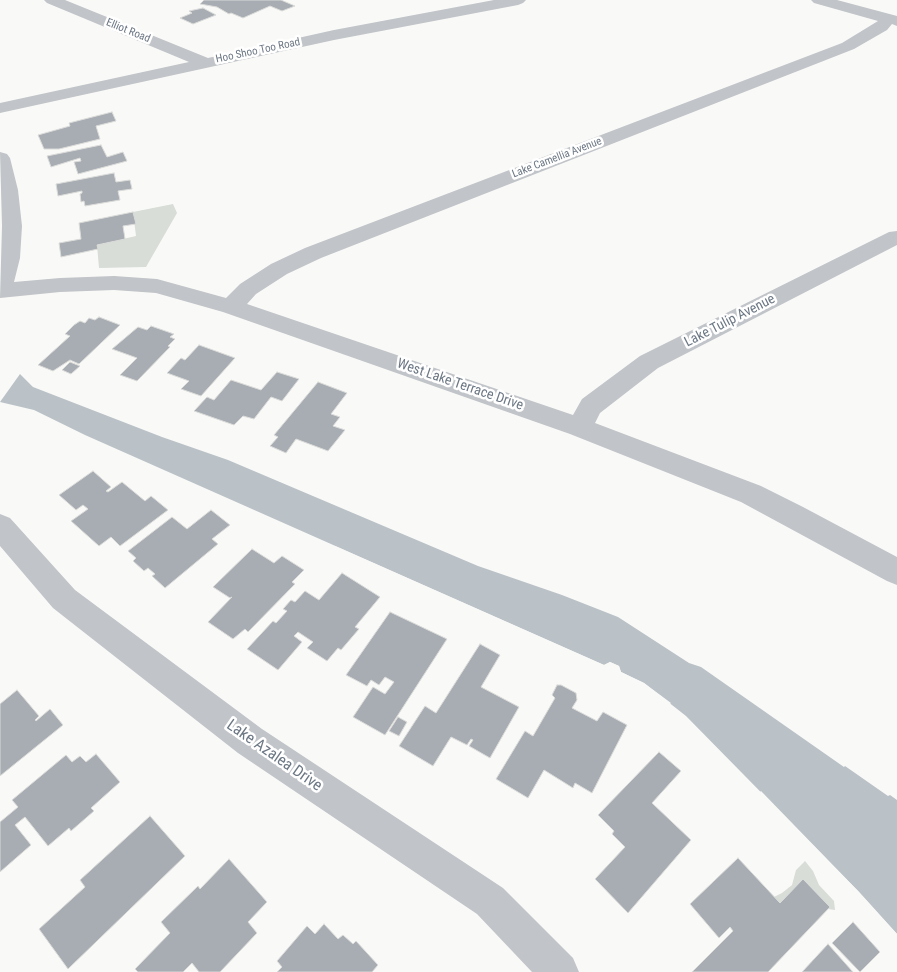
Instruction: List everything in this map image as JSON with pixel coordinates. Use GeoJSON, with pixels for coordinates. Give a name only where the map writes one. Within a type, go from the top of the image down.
{"type":"FeatureCollection","features":[{"type":"Feature","properties":{"kind":"street","name":"Elliot Road"},"geometry":{"type":"LineString","coordinates":[[52,0],[204,62]]}},
{"type":"Feature","properties":{"kind":"street","name":"Hoo Shoo Too Road"},"geometry":{"type":"LineString","coordinates":[[0,108],[204,62],[387,24],[518,0]]}},
{"type":"Feature","properties":{"kind":"street"},"geometry":{"type":"LineString","coordinates":[[819,0],[893,20]]}},
{"type":"Feature","properties":{"kind":"street","name":"Lake Camellia Avenue"},"geometry":{"type":"LineString","coordinates":[[231,307],[248,289],[279,269],[313,253],[848,46],[893,20]]}},
{"type":"Feature","properties":{"kind":"street"},"geometry":{"type":"LineString","coordinates":[[0,158],[8,190],[12,226],[9,258],[0,291]]}},
{"type":"Feature","properties":{"kind":"street","name":"Lake Tulip Avenue"},"geometry":{"type":"LineString","coordinates":[[579,426],[591,406],[649,362],[897,237]]}},
{"type":"Feature","properties":{"kind":"street","name":"West Lake Terrace Drive"},"geometry":{"type":"LineString","coordinates":[[0,291],[60,285],[114,283],[157,286],[231,307],[579,426],[750,494],[793,515],[897,572]]}},
{"type":"Feature","properties":{"kind":"street","name":"Lake Azalea Drive"},"geometry":{"type":"LineString","coordinates":[[0,526],[64,599],[250,742],[490,901],[559,972]]}},
{"type":"Feature","properties":{"kind":"shaded area"},"geometry":{"type":"Polygon","coordinates":[[[173,204],[177,213],[146,267],[99,268],[97,245],[136,236],[133,212],[173,204]]]}},
{"type":"Feature","properties":{"kind":"shaded area"},"geometry":{"type":"Polygon","coordinates":[[[20,374],[33,387],[162,437],[228,460],[478,566],[562,595],[618,617],[689,663],[701,667],[844,767],[897,800],[897,934],[859,892],[686,716],[644,683],[621,672],[619,666],[610,662],[604,665],[85,435],[34,410],[0,402],[20,374]]]}},
{"type":"Feature","properties":{"kind":"shaded area"},"geometry":{"type":"Polygon","coordinates":[[[805,861],[813,871],[819,885],[834,901],[835,910],[828,909],[830,907],[803,879],[780,903],[774,897],[792,885],[796,870],[805,861]]]}},
{"type":"Feature","properties":{"kind":"pier"},"geometry":{"type":"Polygon","coordinates":[[[335,546],[604,665],[610,662],[619,666],[621,672],[644,683],[671,703],[669,705],[643,685],[619,674],[617,668],[610,665],[603,667],[333,548],[335,546]]]}},
{"type":"Feature","properties":{"kind":"pier"},"geometry":{"type":"Polygon","coordinates":[[[761,791],[859,892],[897,934],[897,937],[759,793],[761,791]]]}},
{"type":"Feature","properties":{"kind":"building"},"geometry":{"type":"Polygon","coordinates":[[[204,0],[281,0],[295,6],[282,11],[270,6],[243,18],[231,13],[229,14],[217,7],[200,4],[204,0]]]}},
{"type":"Feature","properties":{"kind":"building"},"geometry":{"type":"Polygon","coordinates":[[[203,8],[216,15],[193,24],[180,18],[192,13],[189,11],[203,8]]]}},
{"type":"Feature","properties":{"kind":"building"},"geometry":{"type":"Polygon","coordinates":[[[112,112],[116,121],[96,126],[100,139],[59,149],[44,149],[38,135],[70,126],[69,123],[112,112]]]}},
{"type":"Feature","properties":{"kind":"building"},"geometry":{"type":"Polygon","coordinates":[[[101,145],[107,157],[123,152],[127,161],[78,174],[74,162],[81,161],[80,158],[51,167],[47,156],[101,145]]]}},
{"type":"Feature","properties":{"kind":"building"},"geometry":{"type":"Polygon","coordinates":[[[114,173],[116,182],[130,180],[132,189],[118,191],[120,200],[85,206],[84,201],[81,202],[80,194],[82,191],[58,196],[56,184],[114,173]]]}},
{"type":"Feature","properties":{"kind":"building"},"geometry":{"type":"Polygon","coordinates":[[[133,212],[136,224],[123,226],[125,239],[97,245],[98,249],[61,257],[59,243],[81,239],[79,223],[133,212]]]}},
{"type":"Feature","properties":{"kind":"building"},"geometry":{"type":"Polygon","coordinates":[[[99,317],[120,325],[79,364],[70,360],[53,371],[38,365],[70,336],[65,334],[74,325],[80,321],[85,323],[89,318],[95,320],[99,317]]]}},
{"type":"Feature","properties":{"kind":"building"},"geometry":{"type":"Polygon","coordinates":[[[151,326],[174,334],[170,337],[175,339],[168,346],[170,347],[137,381],[120,375],[137,358],[112,349],[138,327],[147,330],[151,326]]]}},
{"type":"Feature","properties":{"kind":"building"},"geometry":{"type":"Polygon","coordinates":[[[199,345],[235,358],[201,396],[181,389],[189,381],[167,373],[181,358],[185,360],[199,345]]]}},
{"type":"Feature","properties":{"kind":"building"},"geometry":{"type":"Polygon","coordinates":[[[70,362],[80,366],[71,374],[62,370],[70,362]]]}},
{"type":"Feature","properties":{"kind":"building"},"geometry":{"type":"Polygon","coordinates":[[[277,372],[299,379],[282,401],[271,397],[254,419],[243,416],[234,425],[194,411],[207,397],[214,400],[231,380],[261,390],[277,372]]]}},
{"type":"Feature","properties":{"kind":"building"},"geometry":{"type":"Polygon","coordinates":[[[318,382],[347,393],[331,414],[340,417],[333,426],[345,430],[328,451],[296,439],[286,453],[270,446],[278,437],[274,435],[318,382]]]}},
{"type":"Feature","properties":{"kind":"building"},"geometry":{"type":"Polygon","coordinates":[[[93,471],[111,487],[106,491],[108,492],[122,482],[145,501],[151,496],[168,510],[120,546],[111,537],[99,546],[71,521],[88,509],[83,505],[76,510],[59,495],[93,471]]]}},
{"type":"Feature","properties":{"kind":"building"},"geometry":{"type":"Polygon","coordinates":[[[211,510],[230,525],[212,539],[218,544],[165,588],[152,576],[155,574],[148,568],[144,571],[133,561],[136,558],[128,551],[172,517],[187,529],[211,510]]]}},
{"type":"Feature","properties":{"kind":"building"},"geometry":{"type":"Polygon","coordinates":[[[252,549],[274,563],[282,556],[304,570],[292,582],[295,584],[248,632],[245,629],[233,639],[208,622],[232,597],[230,598],[213,587],[252,549]]]}},
{"type":"Feature","properties":{"kind":"building"},"geometry":{"type":"Polygon","coordinates":[[[342,573],[380,597],[355,627],[359,629],[341,650],[338,648],[327,661],[307,648],[313,642],[298,632],[294,636],[302,642],[278,670],[247,649],[273,621],[276,623],[287,611],[283,609],[291,600],[295,602],[305,591],[319,600],[342,573]]]}},
{"type":"Feature","properties":{"kind":"building"},"geometry":{"type":"Polygon","coordinates":[[[390,612],[447,639],[385,735],[353,717],[373,687],[385,694],[394,682],[385,677],[379,685],[371,680],[367,686],[346,675],[390,612]]]}},
{"type":"Feature","properties":{"kind":"building"},"geometry":{"type":"Polygon","coordinates":[[[480,644],[500,655],[481,687],[519,707],[490,758],[469,746],[473,740],[471,739],[467,745],[451,737],[433,766],[399,746],[425,706],[436,713],[480,644]]]}},
{"type":"Feature","properties":{"kind":"building"},"geometry":{"type":"Polygon","coordinates":[[[557,685],[561,685],[576,693],[577,700],[572,708],[597,721],[603,712],[627,725],[592,793],[575,783],[573,788],[544,770],[528,798],[496,779],[525,731],[533,736],[555,698],[552,695],[557,685]]]}},
{"type":"Feature","properties":{"kind":"building"},"geometry":{"type":"Polygon","coordinates":[[[17,690],[39,716],[36,721],[50,709],[63,725],[0,776],[0,704],[17,690]]]}},
{"type":"Feature","properties":{"kind":"building"},"geometry":{"type":"Polygon","coordinates":[[[398,717],[407,722],[399,736],[389,731],[398,717]]]}},
{"type":"Feature","properties":{"kind":"building"},"geometry":{"type":"Polygon","coordinates":[[[659,752],[681,771],[652,803],[691,840],[628,913],[595,879],[625,847],[612,834],[614,831],[598,815],[659,752]]]}},
{"type":"Feature","properties":{"kind":"building"},"geometry":{"type":"Polygon","coordinates":[[[96,754],[120,782],[91,808],[94,811],[71,831],[69,828],[48,846],[25,817],[15,825],[31,845],[0,872],[0,822],[18,807],[12,800],[66,755],[72,762],[80,756],[86,762],[96,754]]]}},
{"type":"Feature","properties":{"kind":"building"},"geometry":{"type":"Polygon","coordinates":[[[150,816],[185,856],[68,969],[39,929],[85,887],[80,880],[150,816]]]}},
{"type":"Feature","properties":{"kind":"building"},"geometry":{"type":"Polygon","coordinates":[[[738,858],[780,903],[803,879],[830,907],[768,972],[692,972],[733,931],[730,927],[719,938],[690,904],[738,858]]]}},
{"type":"Feature","properties":{"kind":"building"},"geometry":{"type":"Polygon","coordinates":[[[229,859],[267,902],[248,922],[257,933],[220,972],[199,972],[192,963],[183,972],[138,972],[135,969],[170,933],[161,922],[198,886],[200,889],[229,859]]]}},
{"type":"Feature","properties":{"kind":"building"},"geometry":{"type":"Polygon","coordinates":[[[853,922],[880,952],[860,972],[832,943],[853,922]]]}},
{"type":"Feature","properties":{"kind":"building"},"geometry":{"type":"Polygon","coordinates":[[[324,924],[338,939],[343,935],[353,944],[356,941],[378,965],[372,972],[277,972],[282,967],[277,961],[307,926],[315,934],[324,924]]]}},
{"type":"Feature","properties":{"kind":"building"},"geometry":{"type":"Polygon","coordinates":[[[828,944],[853,972],[802,972],[828,944]]]}}]}
